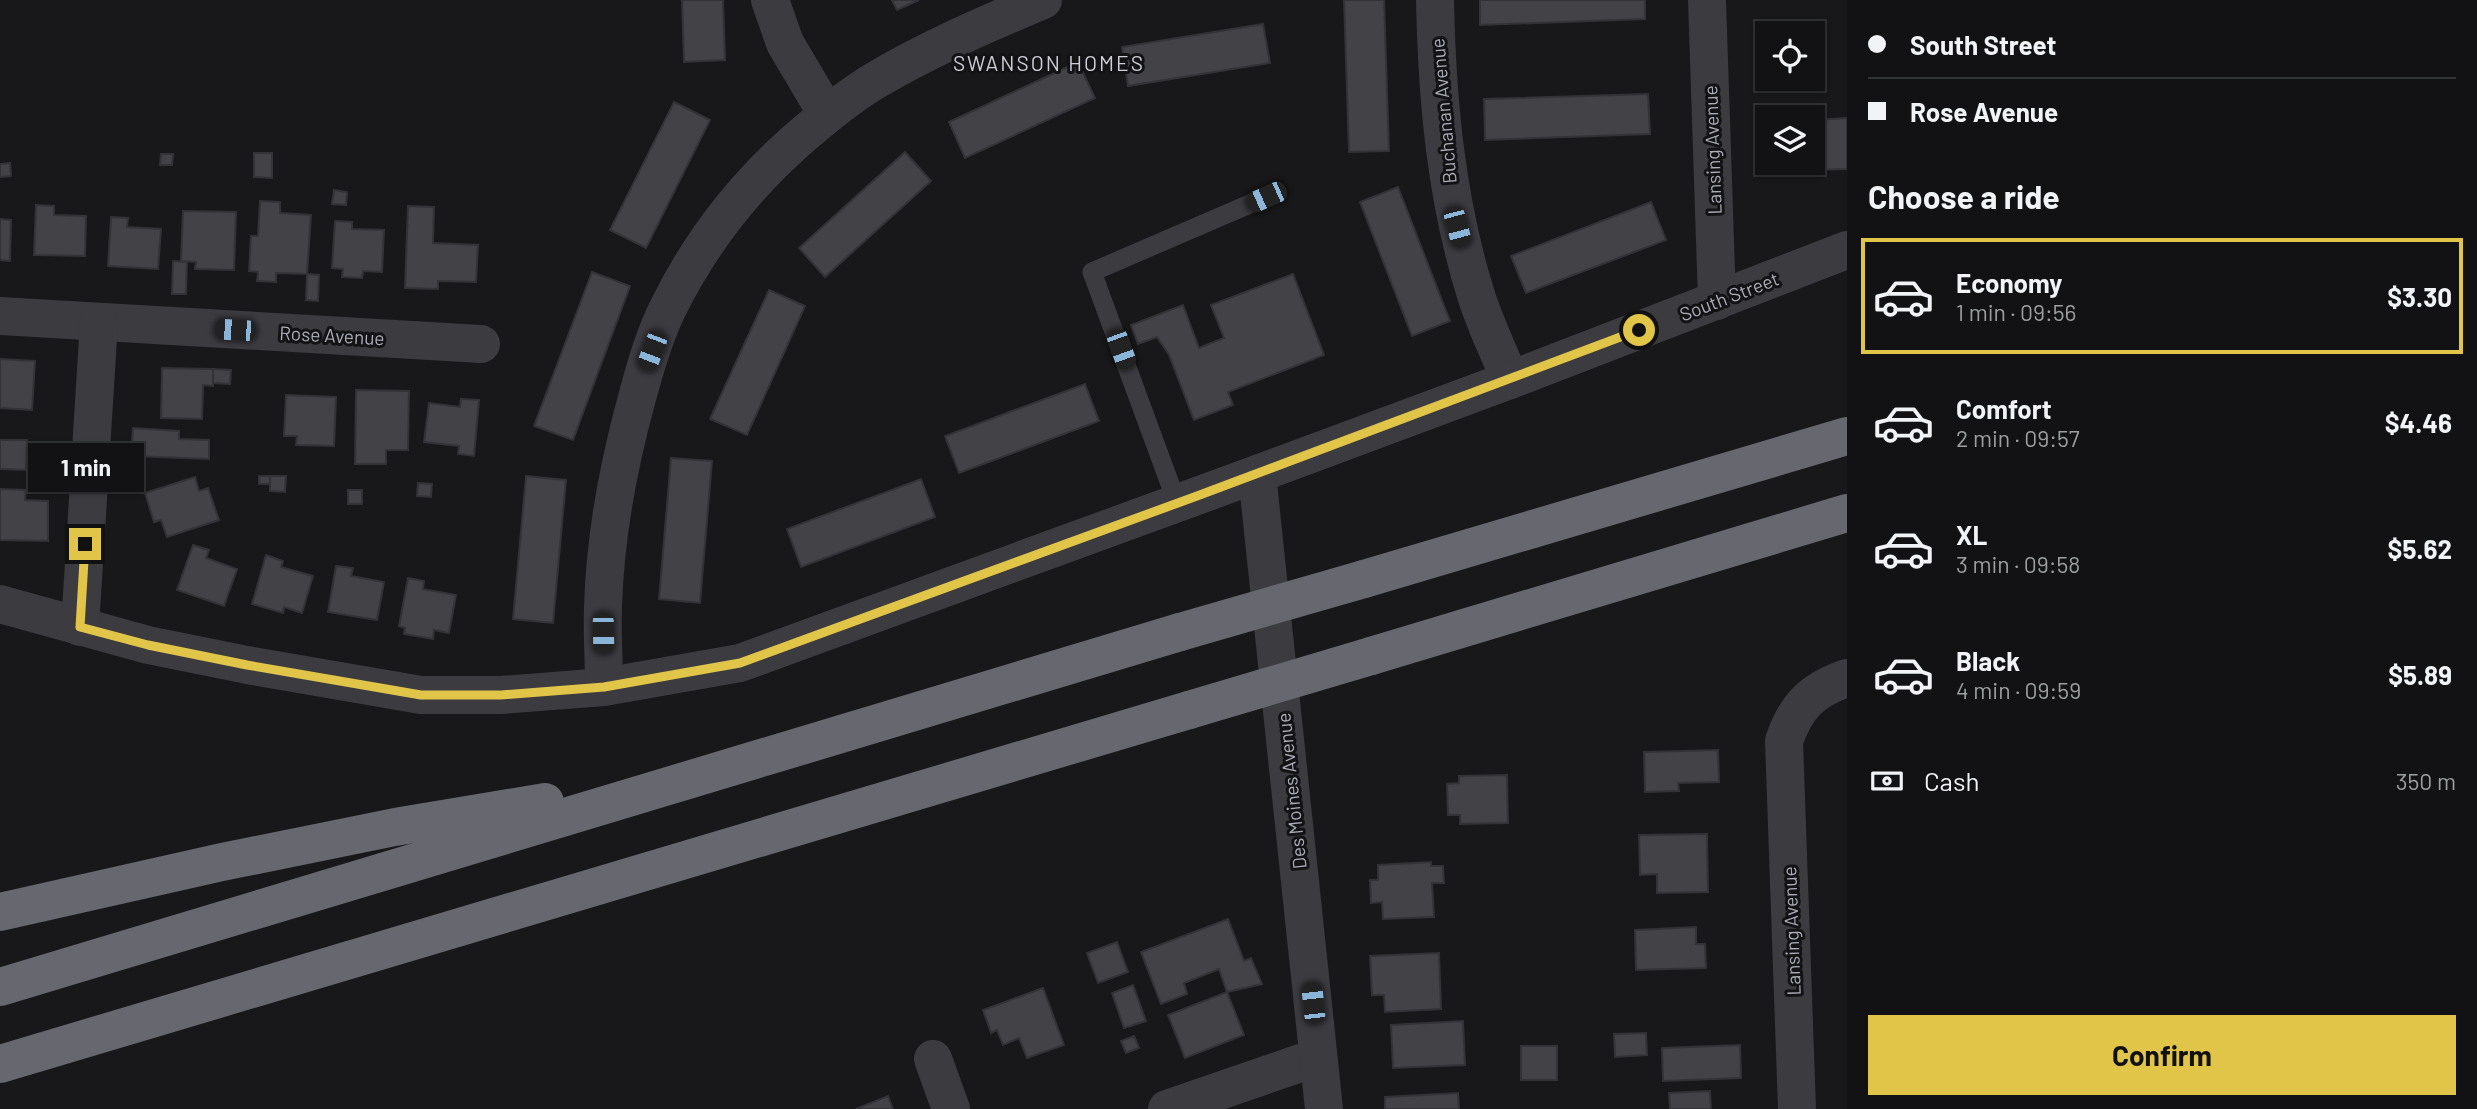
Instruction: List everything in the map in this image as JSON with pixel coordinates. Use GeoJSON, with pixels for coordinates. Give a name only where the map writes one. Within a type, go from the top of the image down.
{"type":"FeatureCollection","features":[{"type":"Feature","properties":{"kind":"highway"},"geometry":{"type":"LineString","coordinates":[[0,987],[1180,632],[1847,436]]}},
{"type":"Feature","properties":{"kind":"highway"},"geometry":{"type":"LineString","coordinates":[[0,1064],[1847,513]]}},
{"type":"Feature","properties":{"kind":"highway"},"geometry":{"type":"LineString","coordinates":[[0,912],[395,827],[699,778]]}},
{"type":"Feature","properties":{"kind":"street"},"geometry":{"type":"LineString","coordinates":[[769,0],[785,43],[827,114]]}},
{"type":"Feature","properties":{"kind":"street"},"geometry":{"type":"LineString","coordinates":[[604,687],[603,606],[609,527],[623,448],[645,370],[667,311],[691,265],[728,212],[771,164],[827,114],[871,83],[948,42],[1043,0]]}},
{"type":"Feature","properties":{"kind":"street","name":"Buchanan Avenue"},"geometry":{"type":"LineString","coordinates":[[1435,0],[1436,68],[1447,169],[1457,227],[1477,298],[1510,380]]}},
{"type":"Feature","properties":{"kind":"street","name":"Lansing Avenue"},"geometry":{"type":"LineString","coordinates":[[1707,0],[1717,301]]}},
{"type":"Feature","properties":{"kind":"street","name":"South Street"},"geometry":{"type":"LineString","coordinates":[[0,604],[148,645],[421,695],[501,695],[604,687],[740,663],[1510,380],[1847,250]]}},
{"type":"Feature","properties":{"kind":"street","name":"Rose Avenue"},"geometry":{"type":"LineString","coordinates":[[0,316],[481,344]]}},
{"type":"Feature","properties":{"kind":"street"},"geometry":{"type":"LineString","coordinates":[[80,627],[99,322]]}},
{"type":"Feature","properties":{"kind":"street","name":"Des Moines Avenue"},"geometry":{"type":"LineString","coordinates":[[1257,474],[1324,1109]]}},
{"type":"Feature","properties":{"kind":"street","name":"Lansing Avenue"},"geometry":{"type":"LineString","coordinates":[[1797,1109],[1784,741],[1791,722],[1806,701],[1826,685],[1847,678]]}},
{"type":"Feature","properties":{"kind":"street"},"geometry":{"type":"LineString","coordinates":[[1167,1109],[1318,1057]]}},
{"type":"Feature","properties":{"kind":"street"},"geometry":{"type":"LineString","coordinates":[[933,1059],[951,1109]]}},
{"type":"Feature","properties":{"kind":"lane"},"geometry":{"type":"LineString","coordinates":[[1177,503],[1092,272],[1266,197]]}},
{"type":"Feature","properties":{"kind":"building"},"geometry":{"type":"Polygon","coordinates":[[[682,0],[723,0],[725,60],[684,62],[682,0]]]}},
{"type":"Feature","properties":{"kind":"building"},"geometry":{"type":"Polygon","coordinates":[[[892,0],[919,0],[897,10],[892,0]]]}},
{"type":"Feature","properties":{"kind":"building"},"geometry":{"type":"Polygon","coordinates":[[[1344,0],[1384,0],[1389,151],[1349,152],[1344,0]]]}},
{"type":"Feature","properties":{"kind":"building"},"geometry":{"type":"Polygon","coordinates":[[[1480,0],[1645,0],[1645,19],[1480,25],[1480,0]]]}},
{"type":"Feature","properties":{"kind":"building"},"geometry":{"type":"Polygon","coordinates":[[[1263,24],[1270,63],[1128,86],[1122,47],[1263,24]]]}},
{"type":"Feature","properties":{"kind":"building"},"geometry":{"type":"Polygon","coordinates":[[[1078,62],[1095,98],[965,158],[949,122],[1078,62]]]}},
{"type":"Feature","properties":{"kind":"building"},"geometry":{"type":"Polygon","coordinates":[[[1648,94],[1650,134],[1485,140],[1484,99],[1648,94]]]}},
{"type":"Feature","properties":{"kind":"building"},"geometry":{"type":"Polygon","coordinates":[[[674,102],[710,120],[646,248],[610,230],[674,102]]]}},
{"type":"Feature","properties":{"kind":"building"},"geometry":{"type":"Polygon","coordinates":[[[1847,118],[1847,169],[1825,170],[1825,119],[1847,118]]]}},
{"type":"Feature","properties":{"kind":"building"},"geometry":{"type":"Polygon","coordinates":[[[905,152],[931,181],[825,277],[799,248],[905,152]]]}},
{"type":"Feature","properties":{"kind":"building"},"geometry":{"type":"Polygon","coordinates":[[[254,153],[272,153],[272,178],[254,177],[254,153]]]}},
{"type":"Feature","properties":{"kind":"building"},"geometry":{"type":"Polygon","coordinates":[[[161,154],[173,154],[172,165],[160,165],[161,154]]]}},
{"type":"Feature","properties":{"kind":"building"},"geometry":{"type":"Polygon","coordinates":[[[10,163],[11,176],[0,177],[0,164],[10,163]]]}},
{"type":"Feature","properties":{"kind":"building"},"geometry":{"type":"Polygon","coordinates":[[[1398,187],[1450,321],[1412,336],[1360,202],[1398,187]]]}},
{"type":"Feature","properties":{"kind":"building"},"geometry":{"type":"Polygon","coordinates":[[[334,190],[347,192],[346,205],[332,204],[334,190]]]}},
{"type":"Feature","properties":{"kind":"building"},"geometry":{"type":"Polygon","coordinates":[[[260,201],[280,202],[280,213],[311,215],[307,274],[276,273],[276,282],[257,281],[258,272],[249,271],[251,236],[258,236],[260,201]]]}},
{"type":"Feature","properties":{"kind":"building"},"geometry":{"type":"Polygon","coordinates":[[[1651,202],[1666,240],[1526,293],[1511,256],[1651,202]]]}},
{"type":"Feature","properties":{"kind":"building"},"geometry":{"type":"Polygon","coordinates":[[[36,205],[54,206],[54,215],[86,216],[85,256],[34,255],[36,205]]]}},
{"type":"Feature","properties":{"kind":"building"},"geometry":{"type":"Polygon","coordinates":[[[408,206],[434,207],[433,243],[478,245],[476,282],[438,281],[438,289],[405,288],[408,206]]]}},
{"type":"Feature","properties":{"kind":"building"},"geometry":{"type":"Polygon","coordinates":[[[183,211],[236,212],[234,270],[195,269],[196,262],[181,261],[183,211]]]}},
{"type":"Feature","properties":{"kind":"building"},"geometry":{"type":"Polygon","coordinates":[[[111,217],[128,218],[127,227],[161,229],[158,269],[108,266],[111,217]]]}},
{"type":"Feature","properties":{"kind":"building"},"geometry":{"type":"Polygon","coordinates":[[[0,219],[11,220],[10,261],[0,260],[0,219]]]}},
{"type":"Feature","properties":{"kind":"building"},"geometry":{"type":"Polygon","coordinates":[[[335,221],[352,222],[352,229],[384,230],[382,272],[363,271],[362,278],[342,277],[343,269],[332,268],[335,221]]]}},
{"type":"Feature","properties":{"kind":"building"},"geometry":{"type":"Polygon","coordinates":[[[173,261],[187,262],[186,294],[172,294],[173,261]]]}},
{"type":"Feature","properties":{"kind":"building"},"geometry":{"type":"Polygon","coordinates":[[[592,272],[630,286],[573,440],[534,426],[592,272]]]}},
{"type":"Feature","properties":{"kind":"building"},"geometry":{"type":"Polygon","coordinates":[[[307,274],[319,275],[318,301],[306,300],[307,274]]]}},
{"type":"Feature","properties":{"kind":"building"},"geometry":{"type":"Polygon","coordinates":[[[1293,274],[1324,355],[1228,392],[1233,405],[1194,420],[1169,355],[1157,337],[1138,344],[1131,325],[1183,305],[1199,348],[1224,338],[1211,305],[1293,274]]]}},
{"type":"Feature","properties":{"kind":"building"},"geometry":{"type":"Polygon","coordinates":[[[769,290],[805,306],[747,435],[710,419],[769,290]]]}},
{"type":"Feature","properties":{"kind":"building"},"geometry":{"type":"Polygon","coordinates":[[[0,359],[35,361],[32,410],[0,408],[0,359]]]}},
{"type":"Feature","properties":{"kind":"building"},"geometry":{"type":"Polygon","coordinates":[[[162,368],[213,369],[213,386],[203,385],[202,419],[161,418],[162,368]]]}},
{"type":"Feature","properties":{"kind":"building"},"geometry":{"type":"Polygon","coordinates":[[[213,369],[231,370],[230,384],[213,383],[213,369]]]}},
{"type":"Feature","properties":{"kind":"building"},"geometry":{"type":"Polygon","coordinates":[[[1085,384],[1099,421],[959,473],[945,436],[1085,384]]]}},
{"type":"Feature","properties":{"kind":"building"},"geometry":{"type":"Polygon","coordinates":[[[356,390],[409,391],[408,450],[386,450],[386,464],[355,464],[356,390]]]}},
{"type":"Feature","properties":{"kind":"building"},"geometry":{"type":"Polygon","coordinates":[[[286,395],[336,397],[334,446],[296,445],[297,436],[284,436],[286,395]]]}},
{"type":"Feature","properties":{"kind":"building"},"geometry":{"type":"Polygon","coordinates":[[[461,399],[479,400],[474,456],[458,454],[459,446],[424,442],[429,403],[460,407],[461,399]]]}},
{"type":"Feature","properties":{"kind":"building"},"geometry":{"type":"Polygon","coordinates":[[[133,428],[179,431],[179,439],[209,440],[209,459],[131,456],[133,428]]]}},
{"type":"Feature","properties":{"kind":"building"},"geometry":{"type":"Polygon","coordinates":[[[0,440],[27,440],[26,470],[0,469],[0,440]]]}},
{"type":"Feature","properties":{"kind":"building"},"geometry":{"type":"Polygon","coordinates":[[[671,458],[712,461],[700,603],[659,599],[671,458]]]}},
{"type":"Feature","properties":{"kind":"building"},"geometry":{"type":"Polygon","coordinates":[[[259,476],[270,476],[270,484],[259,484],[259,476]]]}},
{"type":"Feature","properties":{"kind":"building"},"geometry":{"type":"Polygon","coordinates":[[[270,476],[286,476],[285,492],[270,491],[270,476]]]}},
{"type":"Feature","properties":{"kind":"building"},"geometry":{"type":"Polygon","coordinates":[[[526,476],[566,480],[553,623],[513,619],[526,476]]]}},
{"type":"Feature","properties":{"kind":"building"},"geometry":{"type":"Polygon","coordinates":[[[195,477],[199,491],[208,488],[219,520],[167,537],[161,520],[154,522],[145,493],[195,477]]]}},
{"type":"Feature","properties":{"kind":"building"},"geometry":{"type":"Polygon","coordinates":[[[921,479],[935,517],[801,567],[787,529],[921,479]]]}},
{"type":"Feature","properties":{"kind":"building"},"geometry":{"type":"Polygon","coordinates":[[[418,483],[432,484],[431,497],[417,496],[418,483]]]}},
{"type":"Feature","properties":{"kind":"building"},"geometry":{"type":"Polygon","coordinates":[[[0,489],[26,490],[25,500],[48,501],[48,541],[0,540],[0,489]]]}},
{"type":"Feature","properties":{"kind":"building"},"geometry":{"type":"Polygon","coordinates":[[[348,490],[362,490],[362,504],[348,504],[348,490]]]}},
{"type":"Feature","properties":{"kind":"building"},"geometry":{"type":"Polygon","coordinates":[[[193,545],[209,550],[206,558],[237,569],[224,606],[177,590],[193,545]]]}},
{"type":"Feature","properties":{"kind":"building"},"geometry":{"type":"Polygon","coordinates":[[[266,555],[283,561],[281,567],[313,576],[302,613],[284,607],[283,613],[252,604],[266,555]]]}},
{"type":"Feature","properties":{"kind":"building"},"geometry":{"type":"Polygon","coordinates":[[[336,566],[353,568],[351,576],[384,582],[377,620],[328,612],[336,566]]]}},
{"type":"Feature","properties":{"kind":"building"},"geometry":{"type":"Polygon","coordinates":[[[408,578],[424,581],[423,589],[456,595],[449,633],[434,630],[433,639],[404,634],[405,628],[399,626],[408,578]]]}},
{"type":"Feature","properties":{"kind":"building"},"geometry":{"type":"Polygon","coordinates":[[[1718,750],[1719,782],[1678,783],[1679,791],[1645,792],[1644,752],[1718,750]]]}},
{"type":"Feature","properties":{"kind":"building"},"geometry":{"type":"Polygon","coordinates":[[[1507,775],[1508,823],[1460,824],[1460,815],[1448,815],[1447,784],[1459,783],[1459,776],[1507,775]]]}},
{"type":"Feature","properties":{"kind":"building"},"geometry":{"type":"Polygon","coordinates":[[[1707,834],[1708,892],[1657,893],[1657,874],[1640,875],[1639,835],[1707,834]]]}},
{"type":"Feature","properties":{"kind":"building"},"geometry":{"type":"Polygon","coordinates":[[[1431,862],[1431,866],[1443,866],[1444,883],[1432,883],[1434,917],[1383,919],[1382,902],[1371,903],[1370,880],[1378,880],[1378,865],[1431,862]]]}},
{"type":"Feature","properties":{"kind":"building"},"geometry":{"type":"Polygon","coordinates":[[[1228,919],[1244,961],[1251,958],[1262,984],[1227,992],[1219,969],[1184,983],[1187,994],[1161,1004],[1141,952],[1228,919]]]}},
{"type":"Feature","properties":{"kind":"building"},"geometry":{"type":"Polygon","coordinates":[[[1696,927],[1696,944],[1705,944],[1706,968],[1636,970],[1635,930],[1696,927]]]}},
{"type":"Feature","properties":{"kind":"building"},"geometry":{"type":"Polygon","coordinates":[[[1117,942],[1128,972],[1098,983],[1087,953],[1117,942]]]}},
{"type":"Feature","properties":{"kind":"building"},"geometry":{"type":"Polygon","coordinates":[[[1439,953],[1441,1009],[1385,1012],[1384,995],[1372,995],[1370,956],[1439,953]]]}},
{"type":"Feature","properties":{"kind":"building"},"geometry":{"type":"Polygon","coordinates":[[[1133,985],[1146,1021],[1124,1028],[1112,993],[1133,985]]]}},
{"type":"Feature","properties":{"kind":"building"},"geometry":{"type":"Polygon","coordinates":[[[1043,988],[1064,1045],[1027,1058],[1019,1038],[1003,1045],[997,1030],[991,1033],[983,1010],[1043,988]]]}},
{"type":"Feature","properties":{"kind":"building"},"geometry":{"type":"Polygon","coordinates":[[[1227,992],[1244,1035],[1185,1058],[1168,1015],[1227,992]]]}},
{"type":"Feature","properties":{"kind":"building"},"geometry":{"type":"Polygon","coordinates":[[[1463,1021],[1465,1065],[1393,1068],[1391,1025],[1463,1021]]]}},
{"type":"Feature","properties":{"kind":"building"},"geometry":{"type":"Polygon","coordinates":[[[1646,1033],[1647,1055],[1615,1057],[1614,1034],[1646,1033]]]}},
{"type":"Feature","properties":{"kind":"building"},"geometry":{"type":"Polygon","coordinates":[[[1134,1036],[1139,1048],[1126,1053],[1121,1041],[1134,1036]]]}},
{"type":"Feature","properties":{"kind":"building"},"geometry":{"type":"Polygon","coordinates":[[[1740,1045],[1741,1078],[1663,1081],[1662,1048],[1740,1045]]]}},
{"type":"Feature","properties":{"kind":"building"},"geometry":{"type":"Polygon","coordinates":[[[1521,1046],[1557,1046],[1557,1080],[1521,1080],[1521,1046]]]}},
{"type":"Feature","properties":{"kind":"building"},"geometry":{"type":"Polygon","coordinates":[[[1710,1091],[1711,1109],[1670,1109],[1669,1093],[1710,1091]]]}},
{"type":"Feature","properties":{"kind":"building"},"geometry":{"type":"Polygon","coordinates":[[[1458,1093],[1459,1109],[1385,1109],[1385,1097],[1458,1093]]]}},
{"type":"Feature","properties":{"kind":"building"},"geometry":{"type":"Polygon","coordinates":[[[888,1096],[893,1109],[856,1109],[888,1096]]]}},
{"type":"Feature","properties":{"kind":"district","name":"SWANSON HOMES"},"geometry":{"type":"Point","coordinates":[1049,62]}},
{"type":"Feature","properties":{"kind":"route"},"geometry":{"type":"LineString","coordinates":[[85,544],[80,627],[148,645],[421,695],[501,695],[641,682],[740,663],[1197,496],[1639,330]]}}]}
